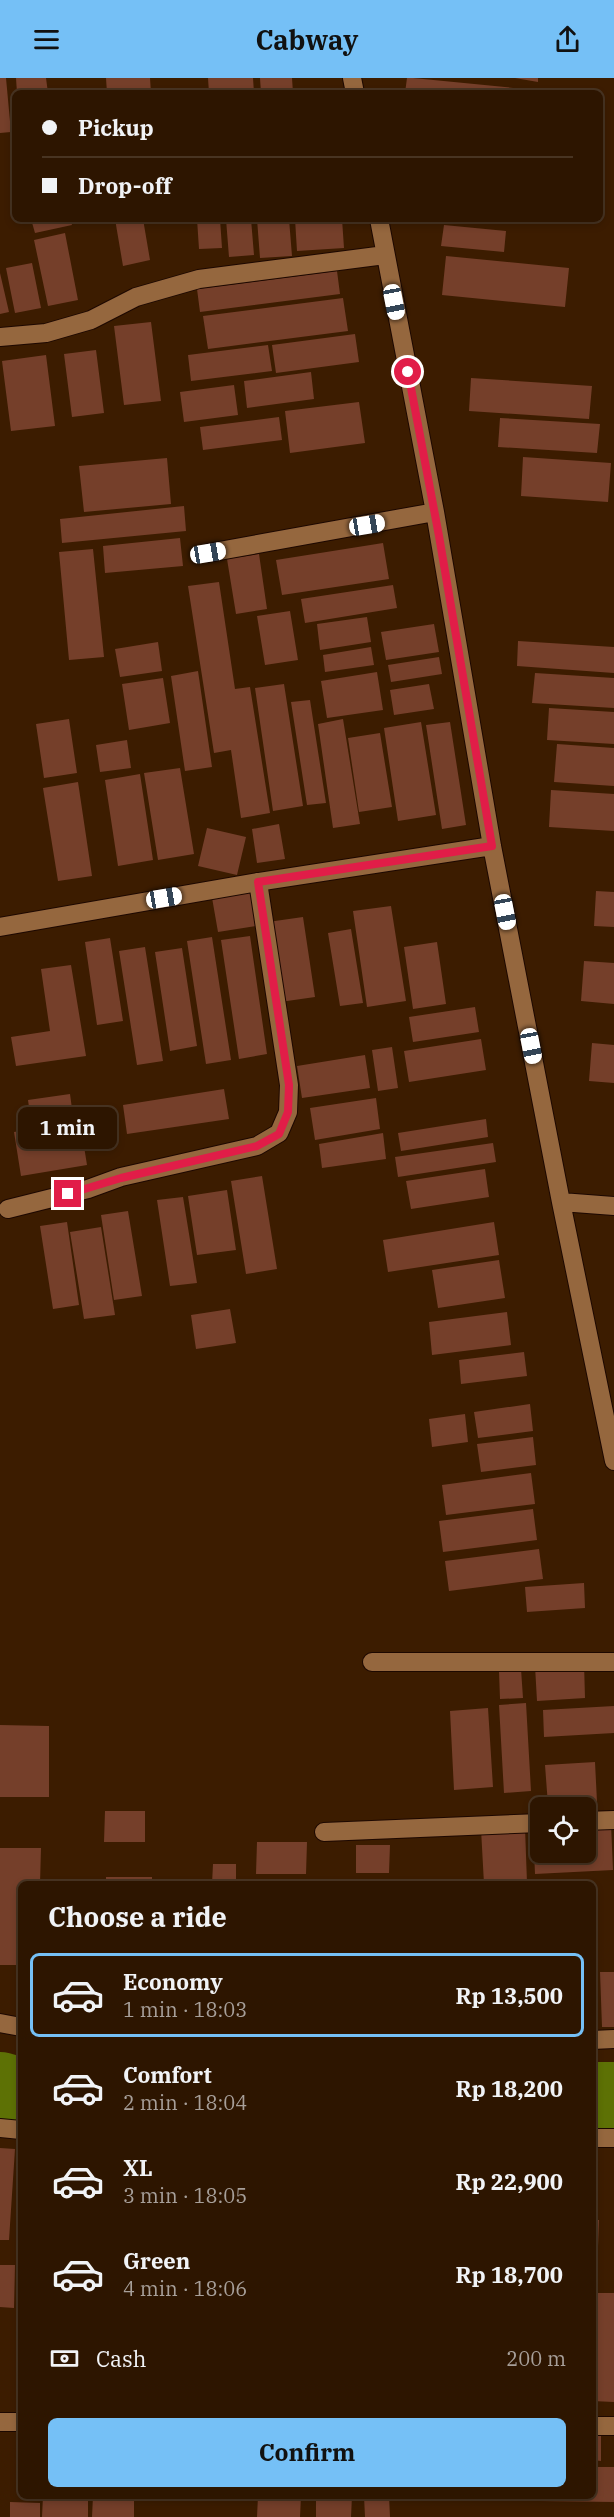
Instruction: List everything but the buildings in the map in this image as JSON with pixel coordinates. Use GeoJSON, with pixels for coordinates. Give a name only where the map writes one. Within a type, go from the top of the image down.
{"type":"FeatureCollection","features":[{"type":"Feature","properties":{"kind":"street"},"geometry":{"type":"LineString","coordinates":[[379,222],[435,512],[492,846],[614,1461]]}},
{"type":"Feature","properties":{"kind":"street"},"geometry":{"type":"LineString","coordinates":[[0,337],[46,333],[91,320],[136,297],[199,279],[385,255]]}},
{"type":"Feature","properties":{"kind":"street"},"geometry":{"type":"LineString","coordinates":[[208,553],[435,512]]}},
{"type":"Feature","properties":{"kind":"street"},"geometry":{"type":"LineString","coordinates":[[0,927],[258,882],[492,846]]}},
{"type":"Feature","properties":{"kind":"street"},"geometry":{"type":"LineString","coordinates":[[8,1209],[88,1189],[121,1178],[257,1146],[279,1134],[288,1112],[289,1085],[258,882]]}},
{"type":"Feature","properties":{"kind":"street"},"geometry":{"type":"LineString","coordinates":[[561,1202],[614,1206]]}},
{"type":"Feature","properties":{"kind":"street"},"geometry":{"type":"LineString","coordinates":[[372,1662],[614,1662]]}},
{"type":"Feature","properties":{"kind":"street"},"geometry":{"type":"LineString","coordinates":[[596,1821],[614,1820]]}},
{"type":"Feature","properties":{"kind":"street"},"geometry":{"type":"LineString","coordinates":[[324,1832],[530,1823]]}},
{"type":"Feature","properties":{"kind":"street"},"geometry":{"type":"LineString","coordinates":[[0,2024],[18,2027]]}},
{"type":"Feature","properties":{"kind":"street"},"geometry":{"type":"LineString","coordinates":[[596,2040],[614,2039]]}},
{"type":"Feature","properties":{"kind":"street"},"geometry":{"type":"LineString","coordinates":[[0,2128],[18,2130]]}},
{"type":"Feature","properties":{"kind":"street"},"geometry":{"type":"LineString","coordinates":[[596,2138],[614,2138]]}},
{"type":"Feature","properties":{"kind":"street"},"geometry":{"type":"LineString","coordinates":[[0,2422],[18,2422]]}},
{"type":"Feature","properties":{"kind":"street"},"geometry":{"type":"LineString","coordinates":[[596,2426],[614,2426]]}},
{"type":"Feature","properties":{"kind":"waterway"},"geometry":{"type":"LineString","coordinates":[[0,2087],[18,2092]]}},
{"type":"Feature","properties":{"kind":"waterway"},"geometry":{"type":"LineString","coordinates":[[596,2097],[614,2097]]}},
{"type":"Feature","properties":{"kind":"route"},"geometry":{"type":"LineString","coordinates":[[68,1194],[121,1178],[257,1146],[279,1134],[288,1112],[289,1085],[258,882],[492,846],[439,536],[408,372]]}}]}
